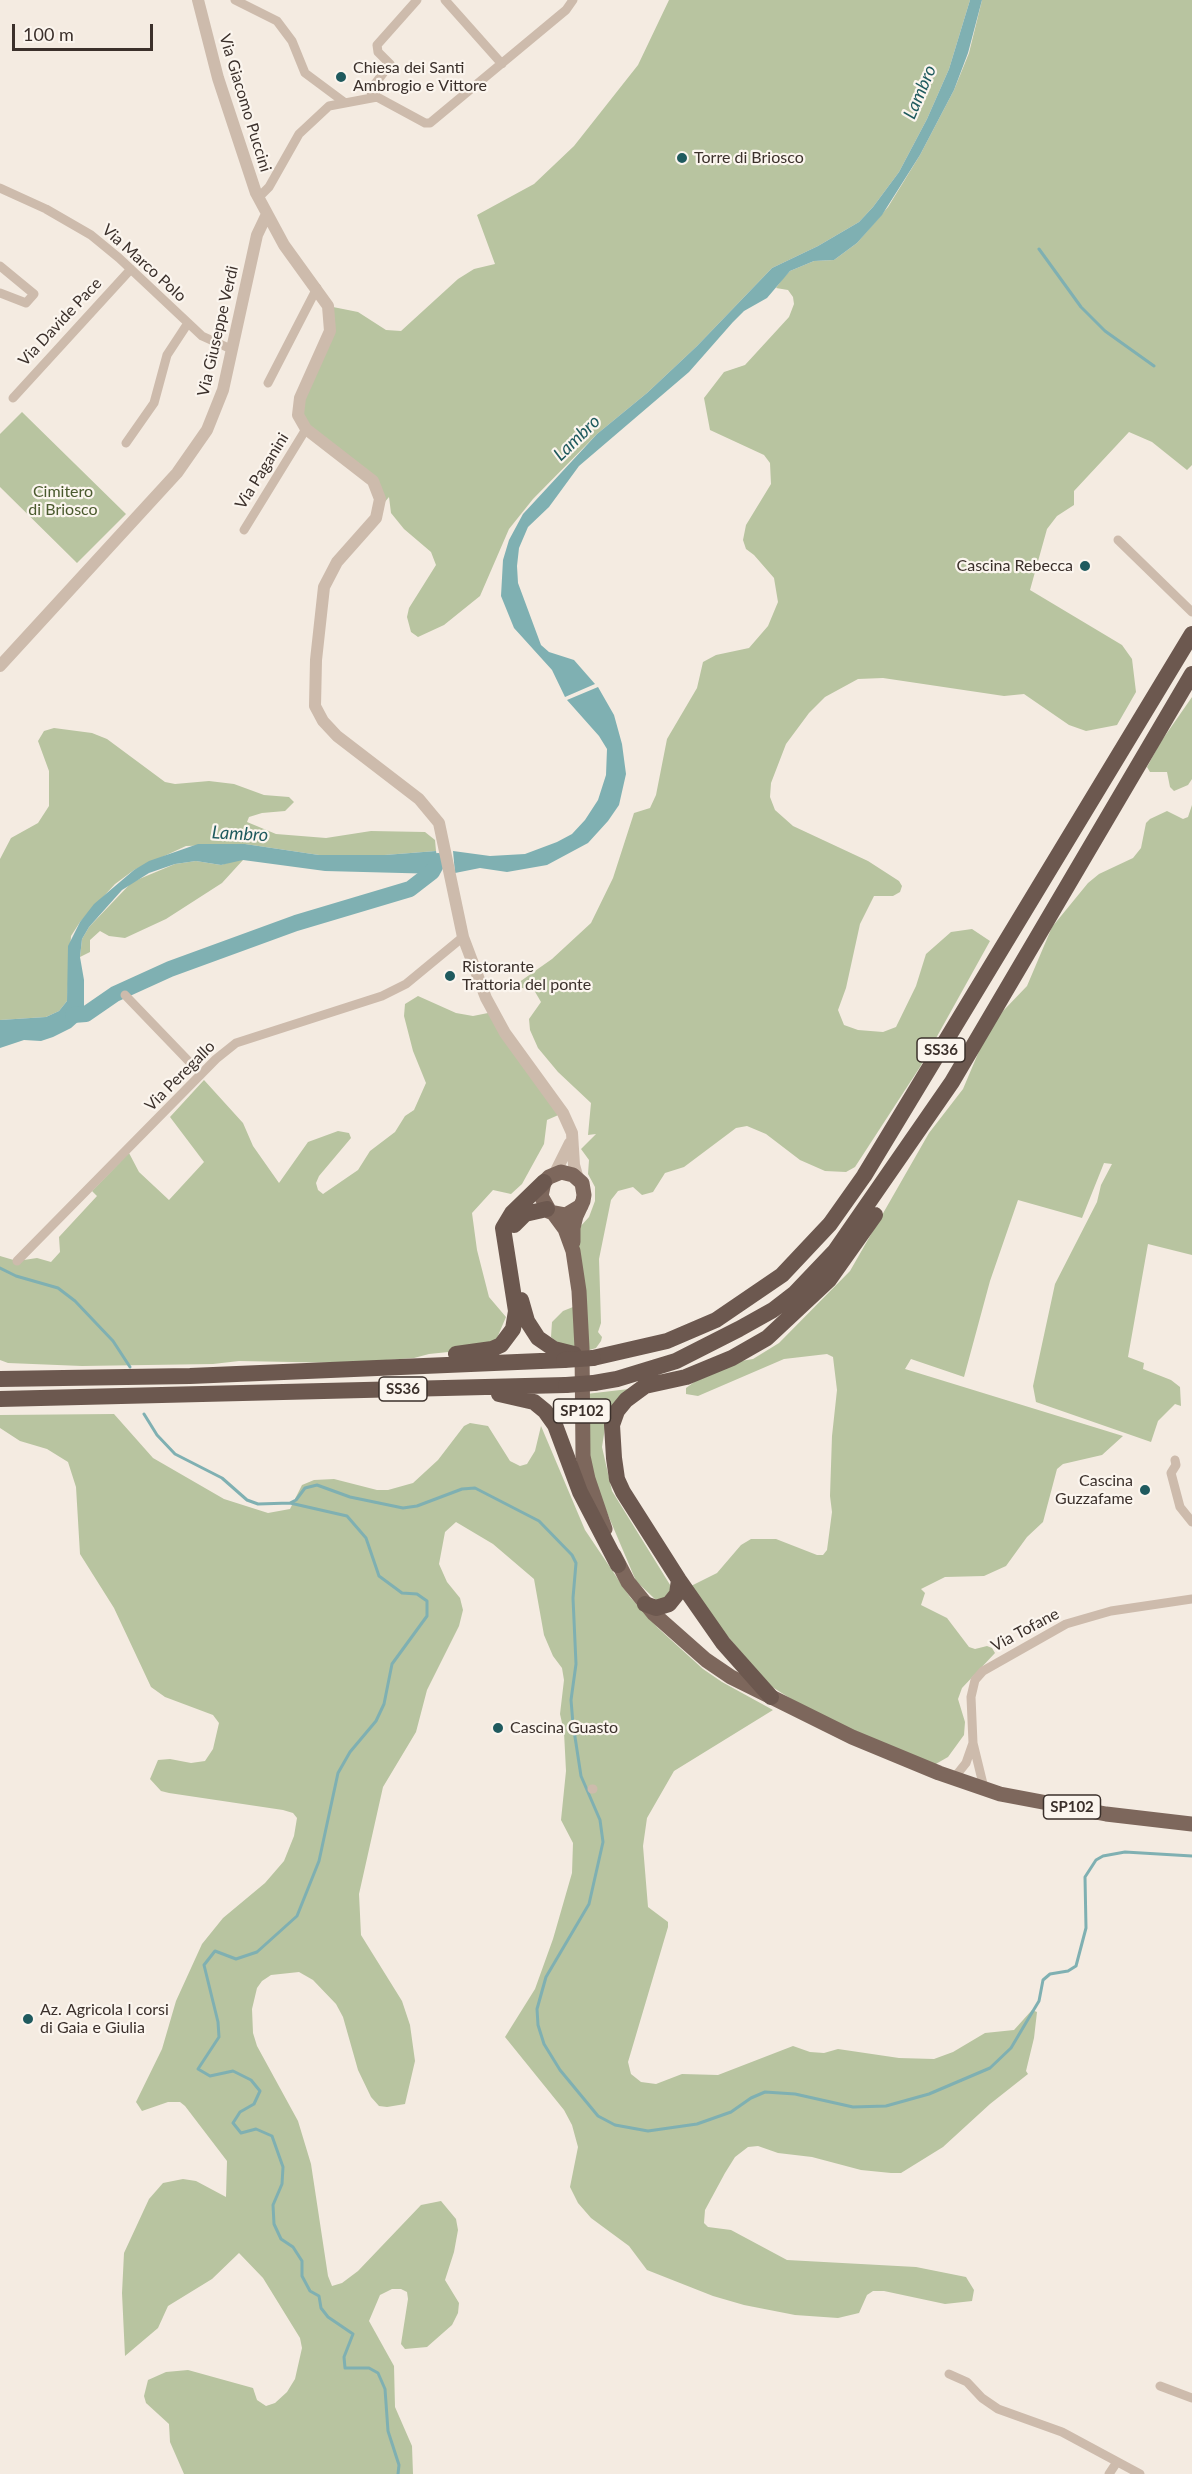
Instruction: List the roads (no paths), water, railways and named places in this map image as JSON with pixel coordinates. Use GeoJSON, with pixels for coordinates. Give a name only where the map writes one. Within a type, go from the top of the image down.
{"type":"FeatureCollection","features":[{"type":"Feature","properties":{"kind":"highway","name":"SS36"},"geometry":{"type":"LineString","coordinates":[[7,1378],[313,1371],[569,1357],[593,1355],[667,1341],[716,1320],[782,1275],[830,1224],[864,1176],[1192,634]]}},
{"type":"Feature","properties":{"kind":"highway","name":"SS36"},"geometry":{"type":"LineString","coordinates":[[8,1399],[594,1383],[617,1379],[676,1361],[756,1320],[795,1293],[828,1259],[860,1218],[952,1082],[1192,674]]}},
{"type":"Feature","properties":{"kind":"highway"},"geometry":{"type":"LineString","coordinates":[[771,1697],[723,1643],[679,1580],[617,1479],[612,1425],[617,1411],[626,1400],[645,1386],[686,1377],[732,1358],[767,1338],[829,1280],[862,1235],[896,1182],[952,1082]]}},
{"type":"Feature","properties":{"kind":"highway"},"geometry":{"type":"LineString","coordinates":[[313,1371],[368,1362],[484,1352],[501,1345],[513,1329],[516,1311],[502,1236],[503,1228],[512,1213],[549,1178]]}},
{"type":"Feature","properties":{"kind":"highway"},"geometry":{"type":"LineString","coordinates":[[550,1211],[525,1214],[514,1224],[511,1231],[524,1311],[532,1330],[546,1344],[569,1357]]}},
{"type":"Feature","properties":{"kind":"highway"},"geometry":{"type":"LineString","coordinates":[[241,1392],[306,1396],[502,1394],[534,1402],[546,1411],[555,1425],[580,1492],[618,1565]]}},
{"type":"Feature","properties":{"kind":"highway"},"geometry":{"type":"LineString","coordinates":[[645,1604],[656,1608],[669,1604],[677,1594],[679,1580]]}},
{"type":"Feature","properties":{"kind":"main road"},"geometry":{"type":"LineString","coordinates":[[568,1172],[578,1179],[585,1195],[580,1206],[566,1215],[550,1211],[541,1196],[549,1178],[568,1172]]}},
{"type":"Feature","properties":{"kind":"main road","name":"SP102"},"geometry":{"type":"LineString","coordinates":[[580,1206],[573,1228],[573,1251],[579,1291],[582,1348],[583,1456],[588,1479],[618,1565],[645,1604],[673,1633],[732,1677],[852,1737],[954,1778],[1000,1794],[1106,1814],[1192,1824]]}},
{"type":"Feature","properties":{"kind":"main road","name":"SP102"},"geometry":{"type":"LineString","coordinates":[[550,1211],[565,1229],[573,1251]]}},
{"type":"Feature","properties":{"kind":"street","name":"Via Giacomo Puccini"},"geometry":{"type":"LineString","coordinates":[[198,0],[222,94],[257,196],[284,245],[328,306],[331,325],[327,342],[297,408],[301,423],[306,429]]}},
{"type":"Feature","properties":{"kind":"street"},"geometry":{"type":"LineString","coordinates":[[235,0],[277,21],[292,41],[305,72],[344,102]]}},
{"type":"Feature","properties":{"kind":"street"},"geometry":{"type":"LineString","coordinates":[[367,97],[390,64],[378,52],[377,45],[417,0]]}},
{"type":"Feature","properties":{"kind":"street"},"geometry":{"type":"LineString","coordinates":[[445,0],[502,64]]}},
{"type":"Feature","properties":{"kind":"street"},"geometry":{"type":"LineString","coordinates":[[258,235],[257,196],[269,187],[296,140],[309,123],[329,106],[367,97],[383,99],[424,123],[430,123],[566,10],[573,0]]}},
{"type":"Feature","properties":{"kind":"street","name":"Via Marco Polo"},"geometry":{"type":"LineString","coordinates":[[0,188],[46,209],[91,236],[209,340],[231,349]]}},
{"type":"Feature","properties":{"kind":"street","name":"Via Giuseppe Verdi"},"geometry":{"type":"LineString","coordinates":[[0,666],[190,457],[207,430],[223,390],[258,235],[267,214]]}},
{"type":"Feature","properties":{"kind":"street"},"geometry":{"type":"LineString","coordinates":[[0,266],[34,294],[26,303],[0,293]]}},
{"type":"Feature","properties":{"kind":"street","name":"Via Davide Pace"},"geometry":{"type":"LineString","coordinates":[[13,398],[130,269]]}},
{"type":"Feature","properties":{"kind":"street"},"geometry":{"type":"LineString","coordinates":[[268,383],[317,288]]}},
{"type":"Feature","properties":{"kind":"street"},"geometry":{"type":"LineString","coordinates":[[126,443],[154,403],[167,355],[188,323]]}},
{"type":"Feature","properties":{"kind":"street"},"geometry":{"type":"LineString","coordinates":[[306,429],[373,481],[380,499],[376,518],[337,562],[324,587],[316,660],[315,706],[323,721],[337,736],[419,799],[439,823],[448,873],[464,937],[486,998],[505,1033],[550,1094],[572,1133],[574,1165],[578,1179]]}},
{"type":"Feature","properties":{"kind":"street","name":"Via Paganini"},"geometry":{"type":"LineString","coordinates":[[244,530],[306,429]]}},
{"type":"Feature","properties":{"kind":"street"},"geometry":{"type":"LineString","coordinates":[[1118,540],[1192,612]]}},
{"type":"Feature","properties":{"kind":"street","name":"Via Peregallo"},"geometry":{"type":"LineString","coordinates":[[17,1261],[201,1074],[236,1043],[382,996],[406,984],[464,937]]}},
{"type":"Feature","properties":{"kind":"street"},"geometry":{"type":"LineString","coordinates":[[125,995],[201,1074]]}},
{"type":"Feature","properties":{"kind":"street"},"geometry":{"type":"LineString","coordinates":[[549,1178],[569,1149],[572,1133]]}},
{"type":"Feature","properties":{"kind":"street"},"geometry":{"type":"LineString","coordinates":[[1175,1460],[1171,1473],[1180,1507],[1192,1522]]}},
{"type":"Feature","properties":{"kind":"street","name":"Via Tofane"},"geometry":{"type":"LineString","coordinates":[[984,1788],[973,1743],[971,1697],[975,1680],[983,1671],[1066,1624],[1104,1613],[1192,1599]]}},
{"type":"Feature","properties":{"kind":"street","name":"Via Tofane"},"geometry":{"type":"LineString","coordinates":[[954,1778],[966,1763],[973,1743]]}},
{"type":"Feature","properties":{"kind":"street"},"geometry":{"type":"LineString","coordinates":[[949,2374],[967,2382],[982,2398],[998,2409],[1062,2432],[1140,2474]]}},
{"type":"Feature","properties":{"kind":"street"},"geometry":{"type":"LineString","coordinates":[[1160,2385],[1192,2398]]}},
{"type":"Feature","properties":{"kind":"street"},"geometry":{"type":"LineString","coordinates":[[1109,2474],[1117,2462]]}},
{"type":"Feature","properties":{"kind":"water"},"geometry":{"type":"Polygon","coordinates":[[[970,0],[982,0],[968,53],[954,90],[920,155],[882,215],[857,243],[834,260],[814,261],[790,271],[767,298],[744,311],[689,372],[579,466],[549,507],[528,527],[519,548],[518,583],[541,645],[549,652],[574,660],[595,684],[565,697],[552,670],[514,628],[501,596],[503,560],[509,540],[523,514],[597,434],[647,393],[697,346],[772,268],[818,246],[859,222],[873,207],[899,172],[927,119],[949,69],[970,0]]]}},
{"type":"Feature","properties":{"kind":"water"},"geometry":{"type":"Polygon","coordinates":[[[598,687],[614,715],[622,744],[626,774],[619,805],[608,821],[588,843],[547,865],[507,872],[480,868],[455,873],[453,851],[490,856],[525,854],[572,834],[585,820],[598,800],[606,775],[607,749],[599,736],[567,700],[598,687]]]}},
{"type":"Feature","properties":{"kind":"water"},"geometry":{"type":"Polygon","coordinates":[[[198,844],[245,844],[319,855],[385,855],[436,851],[440,874],[325,871],[243,860],[221,865],[196,861],[175,864],[149,873],[122,890],[89,927],[82,939],[80,957],[84,980],[84,1007],[80,1020],[71,1028],[53,1037],[41,1041],[24,1040],[0,1048],[0,1020],[46,1017],[59,1011],[67,1001],[68,946],[80,922],[94,904],[134,870],[149,861],[198,844]]]}},
{"type":"Feature","properties":{"kind":"waterway"},"geometry":{"type":"LineString","coordinates":[[1039,249],[1081,307],[1105,331],[1154,366]]}},
{"type":"Feature","properties":{"kind":"waterway","name":"Lambro"},"geometry":{"type":"LineString","coordinates":[[73,1015],[86,1014],[115,994],[170,969],[296,923],[410,889],[432,872],[438,861]]}},
{"type":"Feature","properties":{"kind":"waterway"},"geometry":{"type":"LineString","coordinates":[[0,1268],[16,1276],[58,1288],[75,1301],[113,1341],[130,1367]]}},
{"type":"Feature","properties":{"kind":"waterway"},"geometry":{"type":"LineString","coordinates":[[144,1414],[157,1435],[175,1454],[222,1478],[247,1500],[258,1504],[290,1503],[347,1516],[366,1538],[379,1576],[402,1593],[417,1594],[427,1601],[427,1616],[392,1664],[384,1704],[376,1721],[350,1752],[338,1773],[319,1861],[297,1916],[257,1952],[236,1959],[215,1951],[204,1965],[218,2022],[219,2037],[198,2069],[210,2076],[233,2071],[251,2080],[260,2091],[254,2104],[240,2112],[233,2123],[241,2133],[256,2129],[272,2136],[283,2167],[282,2184],[273,2205],[274,2224],[281,2239],[293,2247],[302,2261],[302,2276],[310,2291],[319,2296],[321,2308],[328,2317],[353,2334],[344,2357],[345,2368],[369,2368],[378,2373],[385,2389],[388,2431],[399,2465],[398,2474]]}},
{"type":"Feature","properties":{"kind":"waterway"},"geometry":{"type":"LineString","coordinates":[[290,1503],[296,1500],[305,1488],[317,1485],[350,1497],[403,1508],[417,1506],[462,1489],[475,1488],[539,1521],[572,1555],[576,1563],[573,1598],[576,1664],[571,1700],[573,1724],[581,1776],[600,1820],[603,1842],[589,1904],[546,1977],[537,2009],[538,2025],[544,2044],[560,2070],[598,2116],[615,2125],[648,2131],[697,2124],[731,2112],[751,2098],[765,2092],[795,2094],[853,2107],[886,2106],[929,2094],[990,2068],[1011,2048],[1039,2001],[1043,1980],[1050,1974],[1068,1971],[1076,1966],[1086,1928],[1085,1877],[1096,1860],[1103,1856],[1125,1852],[1192,1856]]}},
{"type":"Feature","properties":{"kind":"place","name":"Chiesa dei Santi Ambrogio e Vittore"},"geometry":{"type":"Point","coordinates":[341,77]}},
{"type":"Feature","properties":{"kind":"place","name":"Torre di Briosco"},"geometry":{"type":"Point","coordinates":[682,158]}},
{"type":"Feature","properties":{"kind":"place","name":"Cascina Rebecca"},"geometry":{"type":"Point","coordinates":[1085,566]}},
{"type":"Feature","properties":{"kind":"place","name":"Ristorante Trattoria del ponte"},"geometry":{"type":"Point","coordinates":[450,976]}},
{"type":"Feature","properties":{"kind":"place","name":"Cascina Guzzafame"},"geometry":{"type":"Point","coordinates":[1145,1490]}},
{"type":"Feature","properties":{"kind":"place","name":"Cascina Guasto"},"geometry":{"type":"Point","coordinates":[498,1728]}},
{"type":"Feature","properties":{"kind":"place","name":"Az. Agricola I corsi di Gaia e Giulia"},"geometry":{"type":"Point","coordinates":[28,2019]}},
{"type":"Feature","properties":{"kind":"park label","name":"Cimitero di Briosco"},"geometry":{"type":"Point","coordinates":[63,501]}}]}
